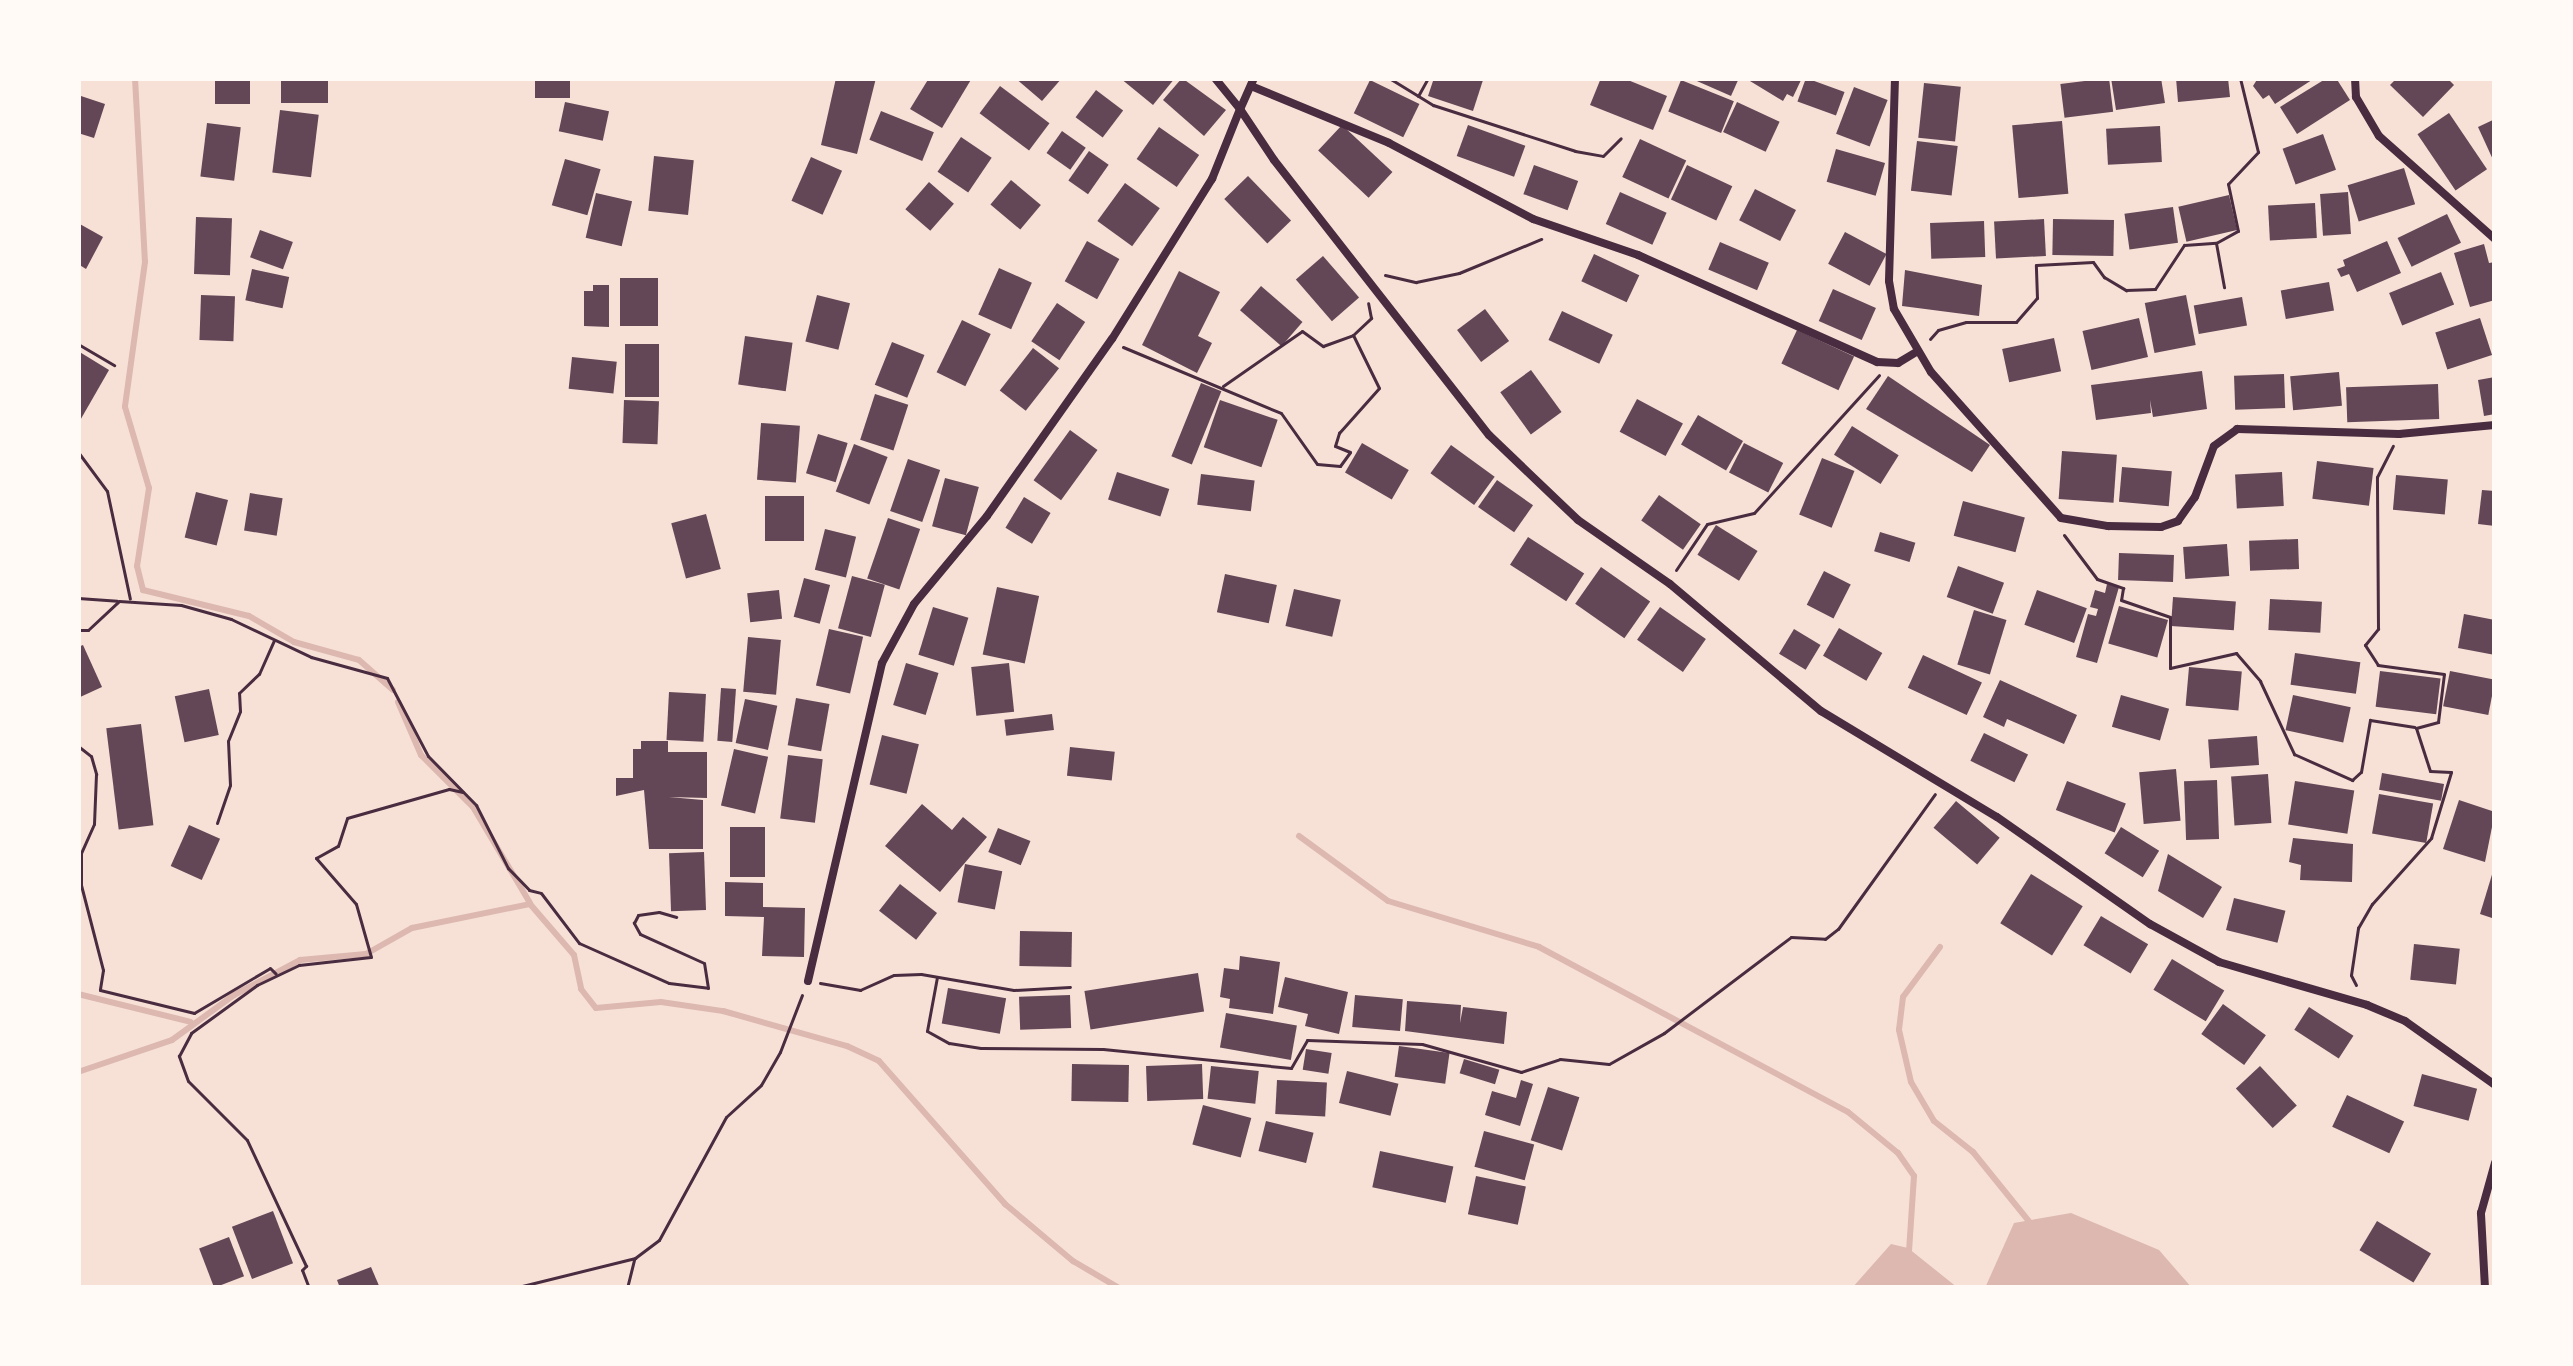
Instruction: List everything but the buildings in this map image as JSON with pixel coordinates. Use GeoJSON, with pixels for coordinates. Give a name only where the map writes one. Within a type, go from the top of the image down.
{"type":"FeatureCollection","features":[{"type":"Feature","properties":{"kind":"street"},"geometry":{"type":"LineString","coordinates":[[1215,78],[1489,436],[1578,520],[1670,584],[1802,697],[1943,783],[2191,949],[2246,971],[2367,1004],[2439,1042],[2495,1085]]}},
{"type":"Feature","properties":{"kind":"street"},"geometry":{"type":"LineString","coordinates":[[1895,78],[1889,281],[1894,309],[1918,352],[2061,518],[2108,526],[2162,527],[2178,521],[2195,497],[2215,446],[2237,429],[2399,434],[2495,425]]}},
{"type":"Feature","properties":{"kind":"street"},"geometry":{"type":"LineString","coordinates":[[2355,78],[2356,97],[2380,136],[2495,238]]}},
{"type":"Feature","properties":{"kind":"street"},"geometry":{"type":"LineString","coordinates":[[808,981],[869,700],[895,635],[1112,339],[1212,179],[1252,82],[1390,143],[1504,206],[1638,255],[1888,364],[1918,352]]}},
{"type":"Feature","properties":{"kind":"street"},"geometry":{"type":"LineString","coordinates":[[2485,1288],[2481,1213],[2495,1163]]}},
{"type":"Feature","properties":{"kind":"path"},"geometry":{"type":"LineString","coordinates":[[1389,78],[1416,97],[1492,127],[1603,156],[1621,138]]}},
{"type":"Feature","properties":{"kind":"path"},"geometry":{"type":"LineString","coordinates":[[1416,97],[1428,78]]}},
{"type":"Feature","properties":{"kind":"path"},"geometry":{"type":"LineString","coordinates":[[1918,352],[1938,330],[1966,322],[2016,322],[2037,298],[2036,265],[2092,262],[2104,277],[2126,290],[2155,290],[2184,245],[2216,243],[2238,231],[2228,184],[2258,152],[2240,78]]}},
{"type":"Feature","properties":{"kind":"path"},"geometry":{"type":"LineString","coordinates":[[1368,278],[1416,282],[1459,273],[1566,231]]}},
{"type":"Feature","properties":{"kind":"path"},"geometry":{"type":"LineString","coordinates":[[2216,243],[2224,287]]}},
{"type":"Feature","properties":{"kind":"path"},"geometry":{"type":"LineString","coordinates":[[1222,387],[1232,374],[1302,332],[1323,346],[1353,334],[1371,318],[1368,299]]}},
{"type":"Feature","properties":{"kind":"path"},"geometry":{"type":"LineString","coordinates":[[1112,339],[1134,356],[1281,413],[1317,464],[1340,466],[1351,452],[1335,446],[1339,434],[1379,388],[1353,334]]}},
{"type":"Feature","properties":{"kind":"path"},"geometry":{"type":"LineString","coordinates":[[78,344],[114,365]]}},
{"type":"Feature","properties":{"kind":"path"},"geometry":{"type":"LineString","coordinates":[[1670,584],[1707,524],[1754,513],[1888,364]]}},
{"type":"Feature","properties":{"kind":"path"},"geometry":{"type":"LineString","coordinates":[[2061,518],[2066,544],[2097,578],[2123,588],[2121,600],[2170,616],[2170,668],[2236,653],[2260,681],[2294,754],[2352,780],[2361,772],[2370,719],[2416,728],[2438,722],[2444,674],[2378,665],[2366,646],[2378,629],[2377,477],[2399,434]]}},
{"type":"Feature","properties":{"kind":"path"},"geometry":{"type":"LineString","coordinates":[[78,452],[107,490],[130,601]]}},
{"type":"Feature","properties":{"kind":"path"},"geometry":{"type":"LineString","coordinates":[[78,598],[199,609],[311,657],[387,678],[428,756],[464,792],[508,868],[530,890],[541,893],[580,943],[669,983],[708,988],[704,963],[640,934],[634,923],[638,915],[676,917]]}},
{"type":"Feature","properties":{"kind":"path"},"geometry":{"type":"LineString","coordinates":[[78,629],[88,631],[118,601]]}},
{"type":"Feature","properties":{"kind":"path"},"geometry":{"type":"LineString","coordinates":[[217,823],[232,775],[227,741],[239,711],[239,693],[259,674],[275,638]]}},
{"type":"Feature","properties":{"kind":"path"},"geometry":{"type":"LineString","coordinates":[[2367,1004],[2351,975],[2359,928],[2372,904],[2416,860],[2447,800],[2451,772],[2430,770],[2416,728]]}},
{"type":"Feature","properties":{"kind":"path"},"geometry":{"type":"LineString","coordinates":[[78,746],[91,756],[95,774],[94,824],[81,853],[81,885],[103,970],[100,990],[194,1013],[270,968],[277,976]]}},
{"type":"Feature","properties":{"kind":"path"},"geometry":{"type":"LineString","coordinates":[[937,976],[927,1031],[949,1043],[981,1048],[1103,1048],[1291,1068],[1307,1040],[1422,1044],[1521,1072],[1560,1059],[1609,1064],[1664,1033],[1791,937],[1825,938],[1838,929],[1943,783]]}},
{"type":"Feature","properties":{"kind":"path"},"geometry":{"type":"LineString","coordinates":[[309,1288],[302,1270],[306,1266],[247,1140],[188,1081],[179,1056],[191,1033],[299,964],[371,957],[356,904],[316,858],[338,846],[347,818],[449,790],[464,792]]}},
{"type":"Feature","properties":{"kind":"path"},"geometry":{"type":"LineString","coordinates":[[514,1288],[635,1258],[672,1223],[726,1117],[761,1085],[808,981],[860,990],[894,975],[937,976],[1014,990],[1070,987]]}},
{"type":"Feature","properties":{"kind":"path"},"geometry":{"type":"LineString","coordinates":[[627,1288],[635,1258]]}},
{"type":"Feature","properties":{"kind":"shaded area"},"geometry":{"type":"Polygon","coordinates":[[[2071,1213],[2159,1250],[2192,1288],[1985,1288],[2014,1223],[2071,1213]]]}},
{"type":"Feature","properties":{"kind":"shaded area"},"geometry":{"type":"Polygon","coordinates":[[[1891,1244],[1908,1248],[1958,1288],[1852,1288],[1891,1244]]]}},
{"type":"Feature","properties":{"kind":"waterway"},"geometry":{"type":"LineString","coordinates":[[135,78],[145,262],[125,407],[149,488],[137,566],[143,590],[249,616],[294,642],[359,660],[393,690]]}},
{"type":"Feature","properties":{"kind":"waterway"},"geometry":{"type":"LineString","coordinates":[[398,702],[421,755],[473,807],[530,903]]}},
{"type":"Feature","properties":{"kind":"waterway"},"geometry":{"type":"LineString","coordinates":[[1299,836],[1388,901],[1539,947],[1848,1112],[1898,1153],[1914,1176],[1909,1251]]}},
{"type":"Feature","properties":{"kind":"waterway"},"geometry":{"type":"LineString","coordinates":[[78,1072],[172,1040],[234,995],[300,960],[366,954],[412,928],[530,904],[574,955],[581,989],[596,1008],[661,1002],[723,1011],[847,1046],[879,1061],[1005,1204],[1073,1261],[1119,1288]]}},
{"type":"Feature","properties":{"kind":"waterway"},"geometry":{"type":"LineString","coordinates":[[1940,947],[1903,997],[1899,1030],[1911,1082],[1934,1121],[1973,1152],[2032,1225]]}},
{"type":"Feature","properties":{"kind":"waterway"},"geometry":{"type":"LineString","coordinates":[[78,994],[191,1022]]}}]}
